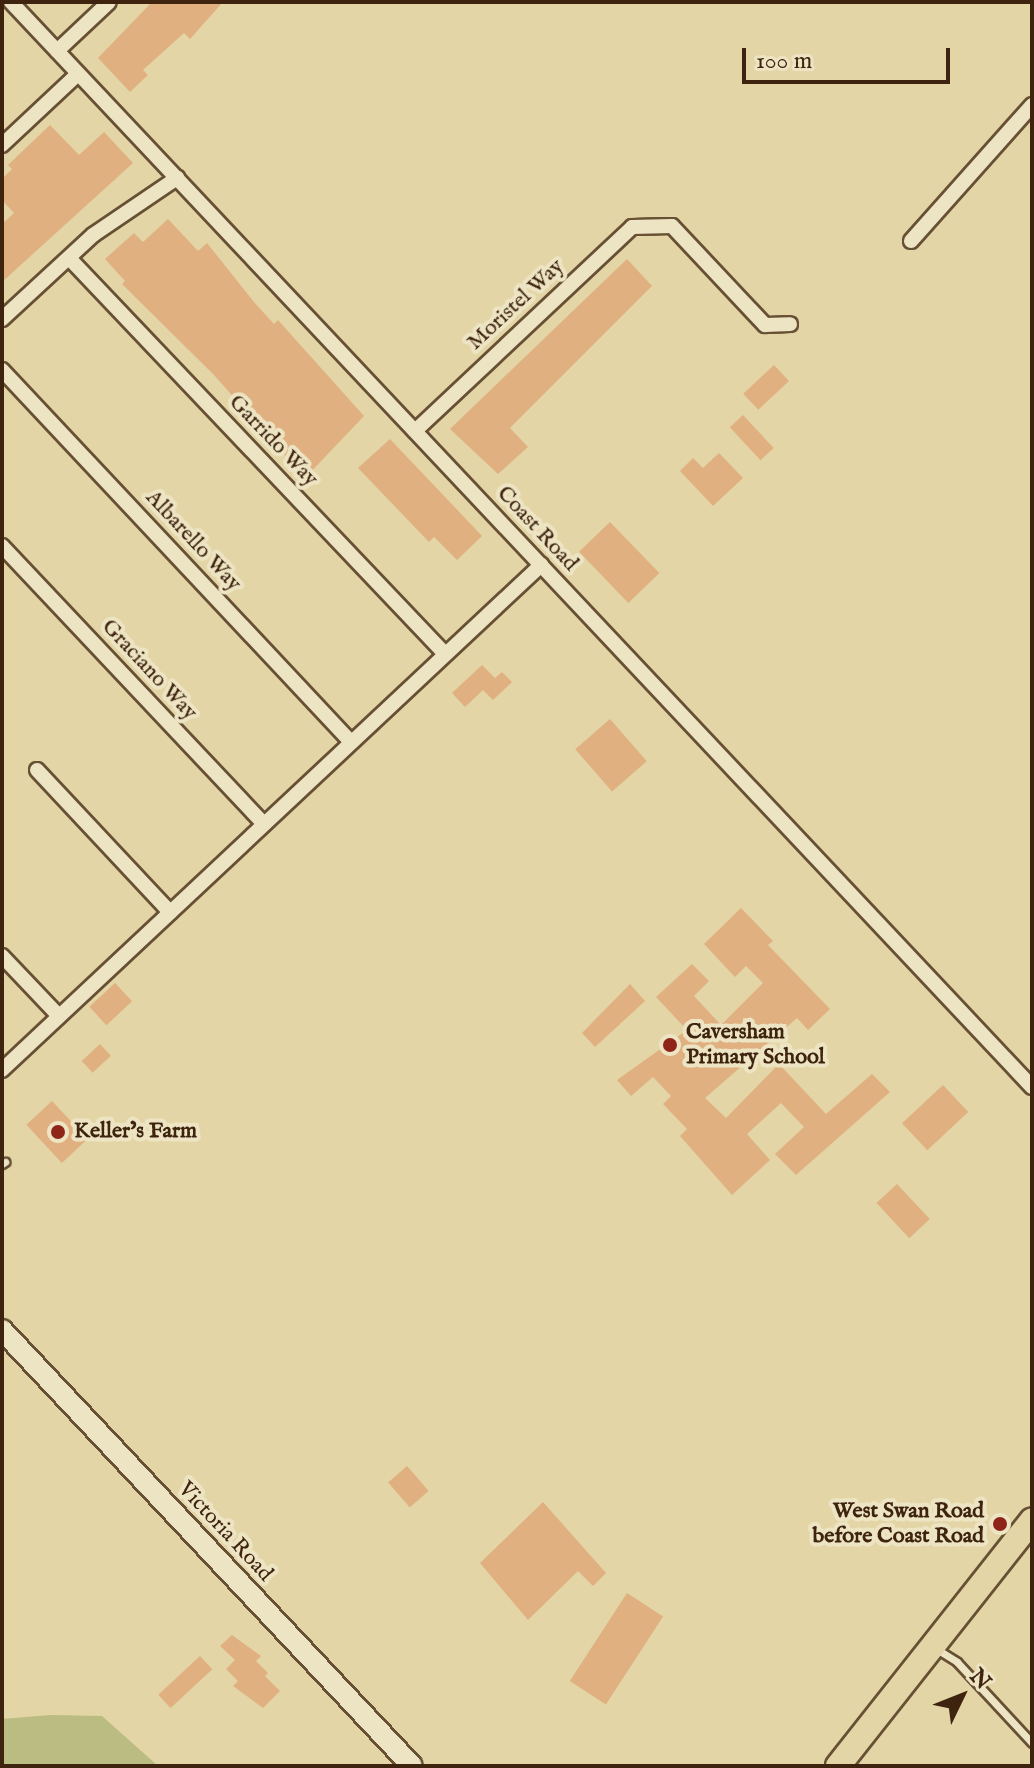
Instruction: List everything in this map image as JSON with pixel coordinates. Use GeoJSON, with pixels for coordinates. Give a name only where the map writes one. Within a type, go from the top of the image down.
{"type":"FeatureCollection","features":[{"type":"Feature","properties":{"kind":"main road"},"geometry":{"type":"LineString","coordinates":[[838,1766],[1032,1520]]}},
{"type":"Feature","properties":{"kind":"street","name":"Coast Road"},"geometry":{"type":"LineString","coordinates":[[11,2],[1032,1087]]}},
{"type":"Feature","properties":{"kind":"street"},"geometry":{"type":"LineString","coordinates":[[57,51],[109,2]]}},
{"type":"Feature","properties":{"kind":"street"},"geometry":{"type":"LineString","coordinates":[[2,145],[78,74]]}},
{"type":"Feature","properties":{"kind":"street"},"geometry":{"type":"LineString","coordinates":[[911,241],[1032,105]]}},
{"type":"Feature","properties":{"kind":"street"},"geometry":{"type":"LineString","coordinates":[[2,319],[93,235],[177,178]]}},
{"type":"Feature","properties":{"kind":"street","name":"Moristel Way"},"geometry":{"type":"LineString","coordinates":[[415,431],[632,227],[654,223],[672,226],[765,325],[790,324]]}},
{"type":"Feature","properties":{"kind":"street","name":"Garrido Way"},"geometry":{"type":"LineString","coordinates":[[69,258],[445,654]]}},
{"type":"Feature","properties":{"kind":"street","name":"Albarello Way"},"geometry":{"type":"LineString","coordinates":[[2,370],[351,742]]}},
{"type":"Feature","properties":{"kind":"street","name":"Graciano Way"},"geometry":{"type":"LineString","coordinates":[[2,546],[264,824]]}},
{"type":"Feature","properties":{"kind":"street"},"geometry":{"type":"LineString","coordinates":[[2,1070],[541,565]]}},
{"type":"Feature","properties":{"kind":"street"},"geometry":{"type":"LineString","coordinates":[[37,770],[170,912]]}},
{"type":"Feature","properties":{"kind":"street"},"geometry":{"type":"LineString","coordinates":[[2,956],[59,1016]]}},
{"type":"Feature","properties":{"kind":"street","name":"Victoria Road"},"geometry":{"type":"LineString","coordinates":[[2,1330],[412,1766]]}},
{"type":"Feature","properties":{"kind":"lane"},"geometry":{"type":"LineString","coordinates":[[933,1646],[957,1662],[1032,1743]]}},
{"type":"Feature","properties":{"kind":"green space"},"geometry":{"type":"Polygon","coordinates":[[[50,1715],[102,1716],[158,1766],[2,1766],[2,1719],[50,1715]]]}},
{"type":"Feature","properties":{"kind":"building"},"geometry":{"type":"Polygon","coordinates":[[[152,2],[223,2],[190,39],[184,33],[143,70],[148,75],[130,92],[98,58],[152,2]]]}},
{"type":"Feature","properties":{"kind":"building"},"geometry":{"type":"Polygon","coordinates":[[[50,125],[79,155],[104,132],[133,163],[2,282],[2,224],[14,213],[2,200],[2,179],[12,169],[8,165],[50,125]]]}},
{"type":"Feature","properties":{"kind":"building"},"geometry":{"type":"Polygon","coordinates":[[[168,219],[198,251],[207,243],[254,302],[274,324],[278,320],[364,416],[305,478],[214,375],[122,284],[125,281],[105,259],[134,233],[143,242],[168,219]]]}},
{"type":"Feature","properties":{"kind":"building"},"geometry":{"type":"Polygon","coordinates":[[[627,259],[652,286],[510,428],[528,447],[498,474],[450,429],[627,259]]]}},
{"type":"Feature","properties":{"kind":"building"},"geometry":{"type":"Polygon","coordinates":[[[774,365],[789,381],[758,410],[743,394],[774,365]]]}},
{"type":"Feature","properties":{"kind":"building"},"geometry":{"type":"Polygon","coordinates":[[[743,415],[774,448],[761,460],[730,427],[743,415]]]}},
{"type":"Feature","properties":{"kind":"building"},"geometry":{"type":"Polygon","coordinates":[[[390,439],[482,536],[457,560],[434,537],[429,542],[358,468],[390,439]]]}},
{"type":"Feature","properties":{"kind":"building"},"geometry":{"type":"Polygon","coordinates":[[[719,453],[743,478],[713,506],[680,471],[693,458],[703,468],[719,453]]]}},
{"type":"Feature","properties":{"kind":"building"},"geometry":{"type":"Polygon","coordinates":[[[610,522],[659,573],[628,603],[579,552],[610,522]]]}},
{"type":"Feature","properties":{"kind":"building"},"geometry":{"type":"Polygon","coordinates":[[[482,665],[495,678],[502,672],[512,682],[493,700],[483,690],[465,707],[452,693],[482,665]]]}},
{"type":"Feature","properties":{"kind":"building"},"geometry":{"type":"Polygon","coordinates":[[[610,719],[647,761],[612,791],[575,749],[610,719]]]}},
{"type":"Feature","properties":{"kind":"building"},"geometry":{"type":"Polygon","coordinates":[[[741,908],[773,941],[768,945],[830,1009],[808,1030],[797,1018],[705,1098],[726,1118],[779,1064],[826,1114],[872,1074],[890,1092],[796,1175],[775,1154],[804,1127],[781,1103],[747,1134],[770,1160],[732,1195],[680,1136],[687,1129],[663,1104],[671,1096],[653,1077],[631,1096],[617,1080],[687,1030],[656,997],[692,964],[709,981],[694,996],[721,1025],[763,983],[746,966],[735,977],[704,944],[741,908]]]}},
{"type":"Feature","properties":{"kind":"building"},"geometry":{"type":"Polygon","coordinates":[[[115,983],[132,1001],[106,1025],[89,1007],[115,983]]]}},
{"type":"Feature","properties":{"kind":"building"},"geometry":{"type":"Polygon","coordinates":[[[630,984],[645,1001],[595,1047],[582,1033],[630,984]]]}},
{"type":"Feature","properties":{"kind":"building"},"geometry":{"type":"Polygon","coordinates":[[[100,1044],[111,1056],[93,1073],[82,1061],[100,1044]]]}},
{"type":"Feature","properties":{"kind":"building"},"geometry":{"type":"Polygon","coordinates":[[[943,1085],[968,1112],[927,1150],[902,1123],[943,1085]]]}},
{"type":"Feature","properties":{"kind":"building","name":"Keller’s Farm"},"geometry":{"type":"Polygon","coordinates":[[[52,1101],[87,1139],[62,1163],[26,1125],[52,1101]]]}},
{"type":"Feature","properties":{"kind":"building"},"geometry":{"type":"Polygon","coordinates":[[[897,1184],[930,1219],[909,1238],[877,1203],[897,1184]]]}},
{"type":"Feature","properties":{"kind":"building"},"geometry":{"type":"Polygon","coordinates":[[[407,1466],[429,1491],[410,1507],[388,1482],[407,1466]]]}},
{"type":"Feature","properties":{"kind":"building"},"geometry":{"type":"Polygon","coordinates":[[[543,1502],[606,1573],[593,1586],[578,1571],[528,1620],[480,1563],[543,1502]]]}},
{"type":"Feature","properties":{"kind":"building"},"geometry":{"type":"Polygon","coordinates":[[[627,1593],[663,1616],[606,1704],[570,1681],[627,1593]]]}},
{"type":"Feature","properties":{"kind":"building"},"geometry":{"type":"Polygon","coordinates":[[[232,1635],[261,1656],[256,1661],[280,1691],[263,1708],[233,1686],[238,1681],[226,1669],[235,1660],[220,1646],[232,1635]]]}},
{"type":"Feature","properties":{"kind":"building"},"geometry":{"type":"Polygon","coordinates":[[[200,1656],[212,1669],[171,1708],[158,1695],[200,1656]]]}},
{"type":"Feature","properties":{"kind":"place","name":"Caversham Primary School"},"geometry":{"type":"Point","coordinates":[670,1045]}},
{"type":"Feature","properties":{"kind":"place","name":"Keller’s Farm"},"geometry":{"type":"Point","coordinates":[58,1132]}},
{"type":"Feature","properties":{"kind":"place","name":"West Swan Road before Coast Road"},"geometry":{"type":"Point","coordinates":[1000,1524]}}]}
